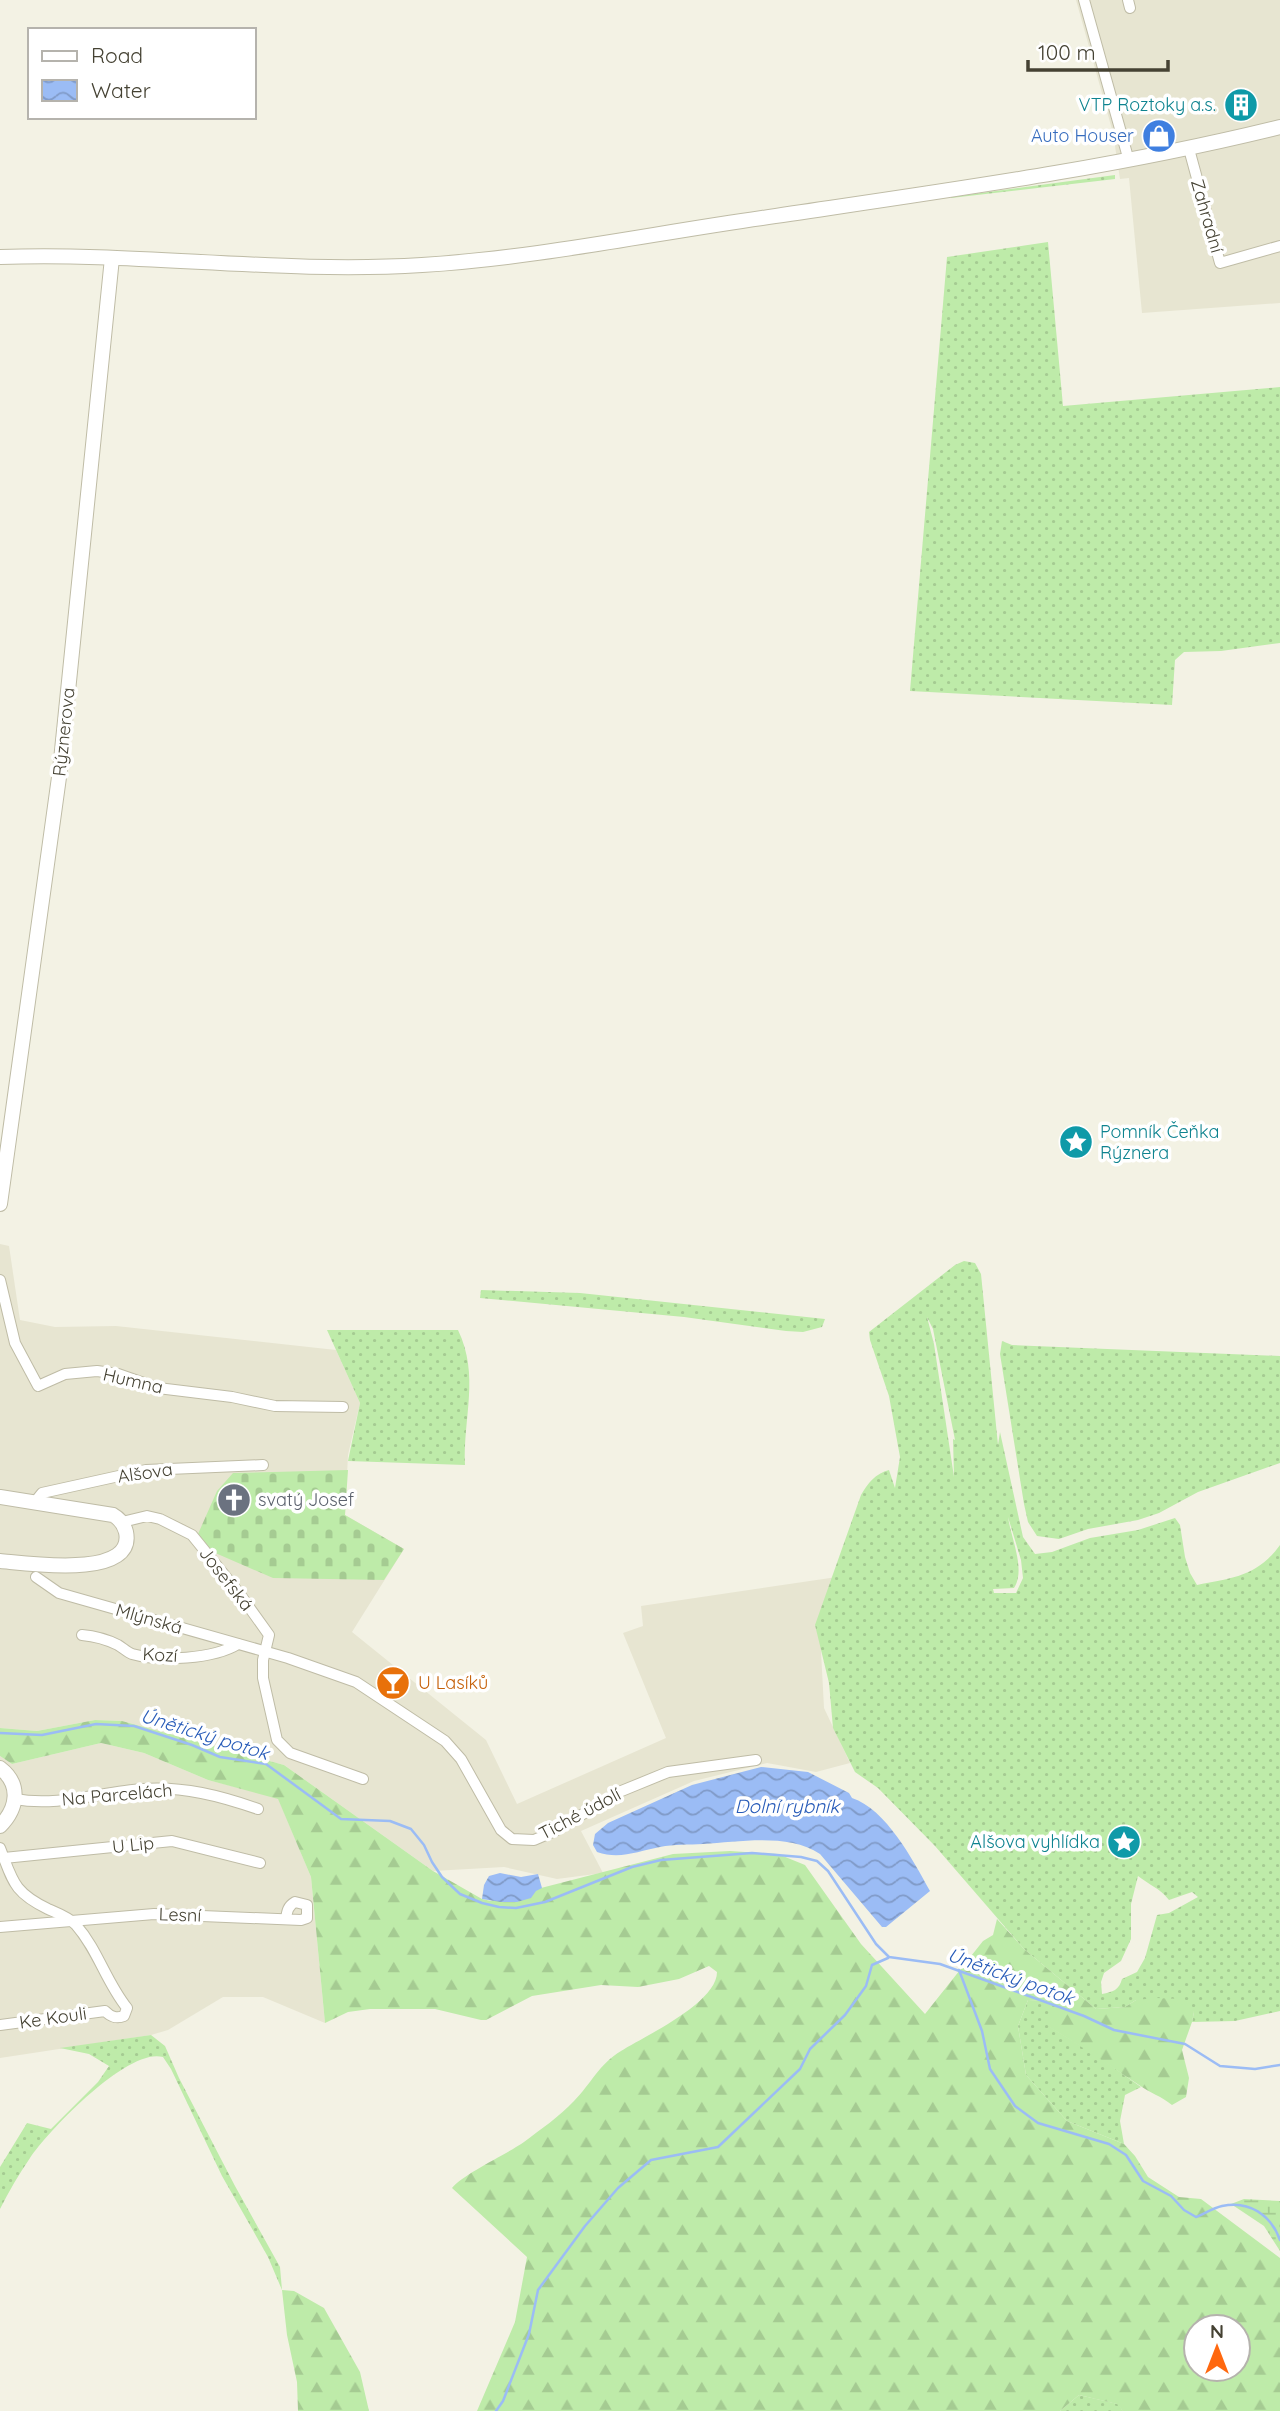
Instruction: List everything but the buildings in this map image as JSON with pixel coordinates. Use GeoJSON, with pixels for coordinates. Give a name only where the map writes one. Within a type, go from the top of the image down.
{"type":"FeatureCollection","features":[{"type":"Feature","properties":{"kind":"street"},"geometry":{"type":"LineString","coordinates":[[1084,0],[1129,161]]}},
{"type":"Feature","properties":{"kind":"street"},"geometry":{"type":"LineString","coordinates":[[0,257],[112,258],[299,266],[407,265],[532,255],[1129,161],[1280,127]]}},
{"type":"Feature","properties":{"kind":"street","name":"Zahradní"},"geometry":{"type":"LineString","coordinates":[[1189,149],[1220,263],[1280,246]]}},
{"type":"Feature","properties":{"kind":"street","name":"Rýznerova"},"geometry":{"type":"LineString","coordinates":[[0,1204],[60,770],[112,258]]}},
{"type":"Feature","properties":{"kind":"street","name":"Humna"},"geometry":{"type":"LineString","coordinates":[[0,1280],[15,1343],[38,1386],[65,1374],[97,1371],[118,1374],[158,1388],[232,1397],[275,1406],[343,1407]]}},
{"type":"Feature","properties":{"kind":"street","name":"Alšova"},"geometry":{"type":"LineString","coordinates":[[34,1503],[42,1493],[146,1470],[263,1465]]}},
{"type":"Feature","properties":{"kind":"street"},"geometry":{"type":"LineString","coordinates":[[0,1497],[113,1515],[122,1522],[126,1530],[126,1543],[121,1552],[111,1558],[67,1567],[0,1562]]}},
{"type":"Feature","properties":{"kind":"street","name":"Josefská"},"geometry":{"type":"LineString","coordinates":[[122,1522],[147,1516],[192,1535],[269,1635],[263,1660],[263,1678],[277,1740],[290,1754],[363,1779]]}},
{"type":"Feature","properties":{"kind":"street","name":"Mlýnská"},"geometry":{"type":"LineString","coordinates":[[36,1577],[59,1593],[266,1652]]}},
{"type":"Feature","properties":{"kind":"street","name":"Kozí"},"geometry":{"type":"LineString","coordinates":[[82,1635],[149,1657],[210,1656],[238,1644]]}},
{"type":"Feature","properties":{"kind":"street","name":"Tiché údolí"},"geometry":{"type":"LineString","coordinates":[[266,1652],[356,1682],[439,1736],[461,1759],[501,1830],[512,1839],[534,1840],[555,1831],[619,1793],[667,1772],[756,1760]]}},
{"type":"Feature","properties":{"kind":"street"},"geometry":{"type":"LineString","coordinates":[[0,1768],[13,1782],[15,1799],[0,1826]]}},
{"type":"Feature","properties":{"kind":"street","name":"Na Parcelách"},"geometry":{"type":"LineString","coordinates":[[15,1799],[36,1803],[144,1789],[179,1789],[221,1796],[258,1809]]}},
{"type":"Feature","properties":{"kind":"street","name":"U Lip"},"geometry":{"type":"LineString","coordinates":[[2,1853],[172,1841],[260,1863]]}},
{"type":"Feature","properties":{"kind":"street"},"geometry":{"type":"LineString","coordinates":[[2,1853],[12,1883],[30,1900],[73,1921]]}},
{"type":"Feature","properties":{"kind":"street"},"geometry":{"type":"LineString","coordinates":[[26,1923],[30,1900]]}},
{"type":"Feature","properties":{"kind":"street","name":"Lesní"},"geometry":{"type":"LineString","coordinates":[[0,1927],[153,1914],[286,1919]]}},
{"type":"Feature","properties":{"kind":"street","name":"Ke Kouli"},"geometry":{"type":"LineString","coordinates":[[0,2025],[105,2011],[111,2017],[124,2016],[127,2008],[117,1996],[91,1942],[73,1921]]}},
{"type":"Feature","properties":{"kind":"shaded area"},"geometry":{"type":"Polygon","coordinates":[[[1076,0],[1280,0],[1280,303],[1142,313],[1129,178],[1120,179],[1113,133],[1076,0]]]}},
{"type":"Feature","properties":{"kind":"shaded area"},"geometry":{"type":"Polygon","coordinates":[[[0,1244],[9,1246],[20,1320],[55,1327],[116,1326],[336,1350],[360,1403],[348,1455],[345,1515],[404,1549],[352,1632],[486,1740],[517,1804],[666,1738],[623,1633],[643,1626],[641,1606],[837,1577],[821,1651],[824,1708],[850,1763],[816,1772],[767,1763],[694,1781],[581,1831],[603,1873],[557,1879],[504,1867],[433,1871],[284,1765],[122,1721],[95,1720],[37,1731],[0,1728],[0,1244]]]}},
{"type":"Feature","properties":{"kind":"shaded area"},"geometry":{"type":"Polygon","coordinates":[[[101,1743],[144,1753],[208,1780],[278,1798],[311,1877],[325,2023],[263,1997],[223,1997],[168,2030],[151,2035],[0,2058],[0,1756],[12,1764],[101,1743]]]}},
{"type":"Feature","properties":{"kind":"green space"},"geometry":{"type":"Polygon","coordinates":[[[1115,175],[1115,179],[951,198],[951,197],[1115,175]]]}},
{"type":"Feature","properties":{"kind":"green space"},"geometry":{"type":"Polygon","coordinates":[[[1048,242],[1063,406],[1280,387],[1280,643],[1221,651],[1184,652],[1175,660],[1172,705],[910,691],[947,257],[1048,242]]]}},
{"type":"Feature","properties":{"kind":"green space"},"geometry":{"type":"Polygon","coordinates":[[[964,1261],[975,1263],[981,1274],[998,1445],[1000,1432],[1023,1537],[1035,1554],[1052,1552],[1090,1538],[1138,1530],[1175,1518],[1180,1525],[1190,1573],[1197,1585],[1233,1578],[1253,1570],[1280,1545],[1280,2011],[1235,2021],[1192,2022],[1194,2012],[1136,2000],[1125,2007],[1096,2009],[1024,1949],[935,1846],[878,1788],[855,1772],[833,1728],[829,1683],[815,1625],[861,1495],[872,1479],[889,1470],[895,1488],[900,1457],[889,1396],[869,1332],[955,1265],[964,1261]],[[927,1317],[934,1344],[954,1477],[953,1439],[955,1440],[933,1329],[927,1317]],[[1008,1517],[1019,1572],[1014,1588],[993,1589],[994,1593],[1016,1593],[1023,1578],[1021,1560],[1008,1517]],[[1138,1876],[1131,1904],[1131,1939],[1121,1961],[1104,1973],[1101,1982],[1102,1994],[1115,1990],[1122,1979],[1137,1972],[1145,1958],[1157,1915],[1169,1913],[1198,1897],[1192,1892],[1169,1900],[1138,1876]]]}},
{"type":"Feature","properties":{"kind":"green space"},"geometry":{"type":"Polygon","coordinates":[[[481,1290],[580,1293],[825,1319],[822,1327],[803,1332],[786,1331],[684,1317],[480,1298],[481,1290]]]}},
{"type":"Feature","properties":{"kind":"green space"},"geometry":{"type":"Polygon","coordinates":[[[327,1330],[458,1330],[465,1347],[469,1380],[465,1465],[348,1461],[360,1403],[327,1330]]]}},
{"type":"Feature","properties":{"kind":"green space"},"geometry":{"type":"Polygon","coordinates":[[[1002,1341],[1012,1345],[1280,1356],[1280,1463],[1198,1492],[1159,1513],[1138,1520],[1088,1529],[1059,1539],[1037,1536],[1028,1522],[1024,1504],[1000,1354],[1002,1341]]]}},
{"type":"Feature","properties":{"kind":"green space"},"geometry":{"type":"Polygon","coordinates":[[[348,1470],[345,1515],[404,1549],[384,1580],[273,1578],[213,1552],[198,1534],[217,1491],[233,1473],[348,1470]]]}},
{"type":"Feature","properties":{"kind":"green space"},"geometry":{"type":"Polygon","coordinates":[[[95,1720],[122,1721],[284,1765],[433,1871],[482,1899],[491,1901],[673,1854],[730,1851],[778,1854],[805,1865],[861,1944],[925,2014],[983,1941],[993,1935],[997,1919],[1024,1949],[1096,2009],[1125,2007],[1136,2000],[1181,1999],[1194,2012],[1182,2050],[1189,2078],[1186,2097],[1172,2105],[1049,2027],[1057,2001],[1028,2000],[1018,2026],[1026,2075],[1067,2121],[1124,2144],[1148,2177],[1179,2197],[1201,2199],[1280,2258],[1280,2411],[1123,2411],[1117,2404],[1079,2395],[1060,2411],[477,2411],[515,2322],[527,2257],[452,2188],[556,2118],[580,2095],[613,2056],[693,2007],[714,1984],[717,1972],[709,1966],[679,1979],[638,1987],[601,1985],[532,1996],[486,2020],[435,2009],[370,2009],[348,2012],[325,2023],[311,1877],[278,1799],[208,1780],[144,1753],[101,1743],[12,1764],[0,1756],[0,1728],[37,1731],[95,1720]]]}},
{"type":"Feature","properties":{"kind":"green space"},"geometry":{"type":"Polygon","coordinates":[[[1028,2000],[1058,2001],[1050,2027],[1141,2087],[1125,2095],[1120,2121],[1124,2144],[1067,2121],[1026,2075],[1018,2026],[1028,2000]]]}},
{"type":"Feature","properties":{"kind":"green space"},"geometry":{"type":"Polygon","coordinates":[[[151,2035],[165,2046],[235,2186],[280,2267],[282,2290],[268,2257],[222,2176],[163,2057],[148,2057],[130,2065],[90,2093],[40,2145],[0,2209],[0,2167],[27,2123],[51,2129],[98,2082],[109,2066],[89,2054],[60,2048],[151,2035]]]}},
{"type":"Feature","properties":{"kind":"green space"},"geometry":{"type":"Polygon","coordinates":[[[1244,2199],[1280,2201],[1280,2251],[1264,2226],[1231,2204],[1244,2199]]]}},
{"type":"Feature","properties":{"kind":"green space"},"geometry":{"type":"Polygon","coordinates":[[[282,2290],[294,2291],[324,2308],[360,2372],[369,2411],[298,2411],[297,2382],[287,2335],[282,2290]]]}},
{"type":"Feature","properties":{"kind":"green space"},"geometry":{"type":"Polygon","coordinates":[[[1079,2395],[1118,2404],[1123,2411],[1060,2411],[1079,2395]]]}},
{"type":"Feature","properties":{"kind":"water","name":"Dolní rybník"},"geometry":{"type":"Polygon","coordinates":[[[761,1767],[808,1772],[849,1793],[852,1798],[864,1804],[887,1824],[897,1837],[930,1891],[886,1927],[882,1927],[820,1854],[793,1843],[763,1840],[676,1845],[613,1855],[597,1852],[593,1845],[595,1834],[608,1823],[692,1785],[761,1767]]]}},
{"type":"Feature","properties":{"kind":"water"},"geometry":{"type":"Polygon","coordinates":[[[500,1873],[521,1877],[538,1874],[542,1888],[531,1898],[517,1902],[482,1899],[484,1885],[489,1876],[500,1873]]]}},
{"type":"Feature","properties":{"kind":"waterway","name":"Únětický potok"},"geometry":{"type":"LineString","coordinates":[[0,1733],[42,1735],[96,1724],[134,1726],[220,1757],[266,1764],[341,1819],[390,1821],[411,1829],[424,1845],[442,1877],[460,1894],[499,1907],[516,1908],[545,1902],[632,1867],[661,1860],[752,1853],[817,1861],[828,1871],[876,1944],[889,1957],[940,1964],[1084,2016],[1114,2030],[1185,2044],[1220,2066],[1255,2069],[1280,2065]]}},
{"type":"Feature","properties":{"kind":"waterway"},"geometry":{"type":"LineString","coordinates":[[496,2411],[503,2401],[529,2334],[538,2290],[585,2226],[618,2188],[651,2160],[718,2147],[800,2069],[810,2049],[845,2015],[866,1986],[872,1965],[888,1958]]}},
{"type":"Feature","properties":{"kind":"waterway"},"geometry":{"type":"LineString","coordinates":[[959,1970],[982,2031],[990,2069],[1015,2106],[1038,2123],[1109,2144],[1126,2155],[1143,2181],[1171,2196],[1184,2210],[1196,2217],[1222,2206],[1241,2205],[1258,2211],[1265,2217],[1280,2240]]}},
{"type":"Feature","properties":{"kind":"place","name":"VTP Roztoky a.s."},"geometry":{"type":"Point","coordinates":[1241,105]}},
{"type":"Feature","properties":{"kind":"place","name":"Auto Houser"},"geometry":{"type":"Point","coordinates":[1159,136]}},
{"type":"Feature","properties":{"kind":"place","name":"Pomník Čeňka Rýznera"},"geometry":{"type":"Point","coordinates":[1076,1142]}},
{"type":"Feature","properties":{"kind":"place","name":"svatý Josef"},"geometry":{"type":"Point","coordinates":[234,1500]}},
{"type":"Feature","properties":{"kind":"place","name":"U Lasíků"},"geometry":{"type":"Point","coordinates":[393,1683]}},
{"type":"Feature","properties":{"kind":"place","name":"Alšova vyhlídka"},"geometry":{"type":"Point","coordinates":[1124,1842]}}]}
